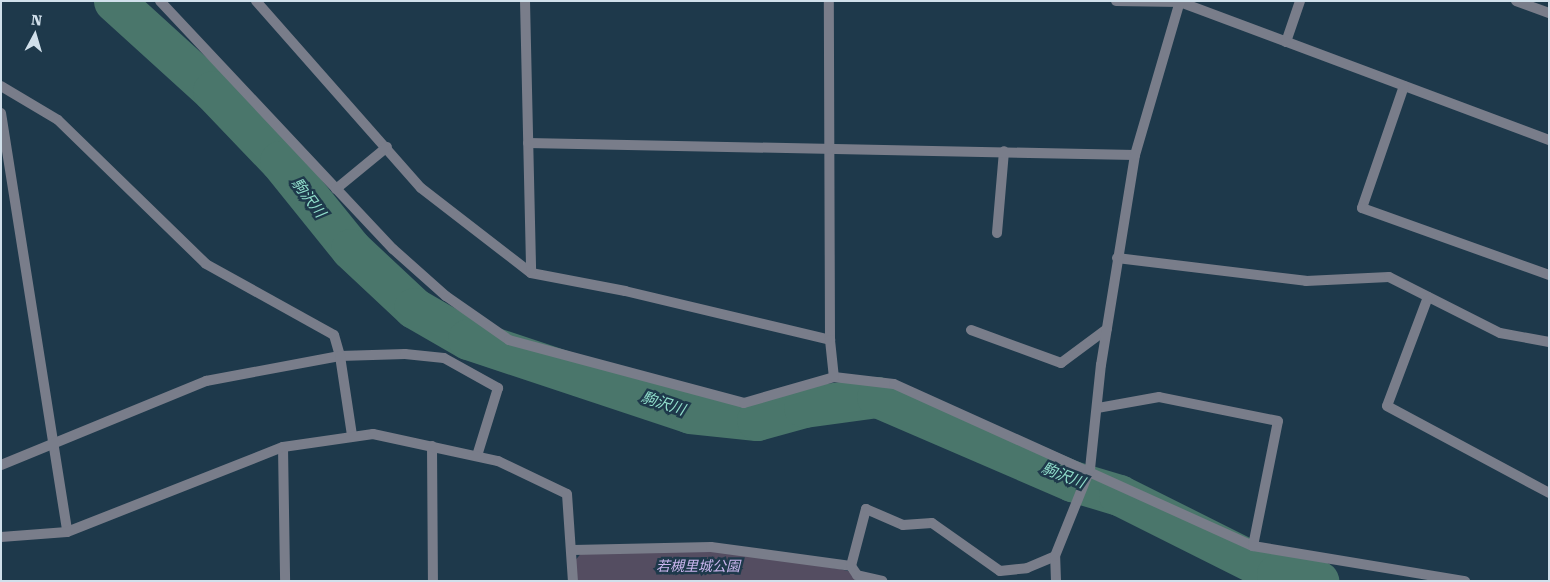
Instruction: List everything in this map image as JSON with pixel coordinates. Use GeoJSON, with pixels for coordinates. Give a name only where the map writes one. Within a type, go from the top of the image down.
{"type":"FeatureCollection","features":[{"type":"Feature","properties":{"kind":"street"},"geometry":{"type":"LineString","coordinates":[[160,1],[336,190],[446,296],[509,340],[744,403],[834,378],[894,384],[1090,469],[1253,546],[1465,581]]}},
{"type":"Feature","properties":{"kind":"street"},"geometry":{"type":"LineString","coordinates":[[256,1],[387,147],[421,188],[530,273],[625,290],[830,340]]}},
{"type":"Feature","properties":{"kind":"street"},"geometry":{"type":"LineString","coordinates":[[525,1],[530,273]]}},
{"type":"Feature","properties":{"kind":"street"},"geometry":{"type":"LineString","coordinates":[[829,1],[830,340],[834,378]]}},
{"type":"Feature","properties":{"kind":"street"},"geometry":{"type":"LineString","coordinates":[[1116,1],[1180,2],[1549,140]]}},
{"type":"Feature","properties":{"kind":"street"},"geometry":{"type":"LineString","coordinates":[[1286,42],[1300,1]]}},
{"type":"Feature","properties":{"kind":"street"},"geometry":{"type":"LineString","coordinates":[[1516,1],[1549,13]]}},
{"type":"Feature","properties":{"kind":"street"},"geometry":{"type":"LineString","coordinates":[[1056,581],[1055,556],[1090,469],[1107,329],[1134,155],[1180,2]]}},
{"type":"Feature","properties":{"kind":"street"},"geometry":{"type":"LineString","coordinates":[[1,86],[58,120],[206,264],[334,335],[340,356],[352,434]]}},
{"type":"Feature","properties":{"kind":"street"},"geometry":{"type":"LineString","coordinates":[[1404,86],[1362,208],[1549,275]]}},
{"type":"Feature","properties":{"kind":"street"},"geometry":{"type":"LineString","coordinates":[[1,113],[51,442],[67,532]]}},
{"type":"Feature","properties":{"kind":"street"},"geometry":{"type":"LineString","coordinates":[[528,143],[830,146],[1134,155]]}},
{"type":"Feature","properties":{"kind":"street"},"geometry":{"type":"LineString","coordinates":[[336,190],[387,147]]}},
{"type":"Feature","properties":{"kind":"street"},"geometry":{"type":"LineString","coordinates":[[997,233],[1004,151]]}},
{"type":"Feature","properties":{"kind":"street"},"geometry":{"type":"LineString","coordinates":[[1117,258],[1306,281],[1389,277],[1500,333],[1549,342]]}},
{"type":"Feature","properties":{"kind":"street"},"geometry":{"type":"LineString","coordinates":[[1428,297],[1387,406],[1549,493]]}},
{"type":"Feature","properties":{"kind":"street"},"geometry":{"type":"LineString","coordinates":[[971,330],[1061,363],[1107,329]]}},
{"type":"Feature","properties":{"kind":"street"},"geometry":{"type":"LineString","coordinates":[[1,465],[51,442],[118,420],[206,380],[340,356],[405,354],[444,358],[498,388],[477,456]]}},
{"type":"Feature","properties":{"kind":"street"},"geometry":{"type":"LineString","coordinates":[[1097,408],[1159,397],[1278,421],[1253,546]]}},
{"type":"Feature","properties":{"kind":"street"},"geometry":{"type":"LineString","coordinates":[[1,537],[67,532],[283,447],[352,434],[373,434],[477,456],[567,494],[573,550],[573,581]]}},
{"type":"Feature","properties":{"kind":"street"},"geometry":{"type":"LineString","coordinates":[[432,446],[433,581]]}},
{"type":"Feature","properties":{"kind":"street"},"geometry":{"type":"LineString","coordinates":[[283,447],[285,581]]}},
{"type":"Feature","properties":{"kind":"street"},"geometry":{"type":"LineString","coordinates":[[882,581],[857,575],[851,566],[866,509],[903,524],[932,523],[1000,571],[1027,568],[1055,556]]}},
{"type":"Feature","properties":{"kind":"street"},"geometry":{"type":"LineString","coordinates":[[573,550],[712,547],[851,566]]}},
{"type":"Feature","properties":{"kind":"street"},"geometry":{"type":"LineString","coordinates":[[992,581],[1000,571]]}},
{"type":"Feature","properties":{"kind":"green space","name":"若槻里城公園"},"geometry":{"type":"Polygon","coordinates":[[[584,550],[713,550],[840,569],[886,581],[573,581],[573,563],[584,550]]]}},
{"type":"Feature","properties":{"kind":"waterway","name":"駒沢川"},"geometry":{"type":"LineString","coordinates":[[114,1],[213,91],[280,161],[351,249],[414,308],[468,339],[690,413],[757,420],[804,407],[877,397],[1072,481],[1119,495],[1277,574],[1318,581]]}}]}
